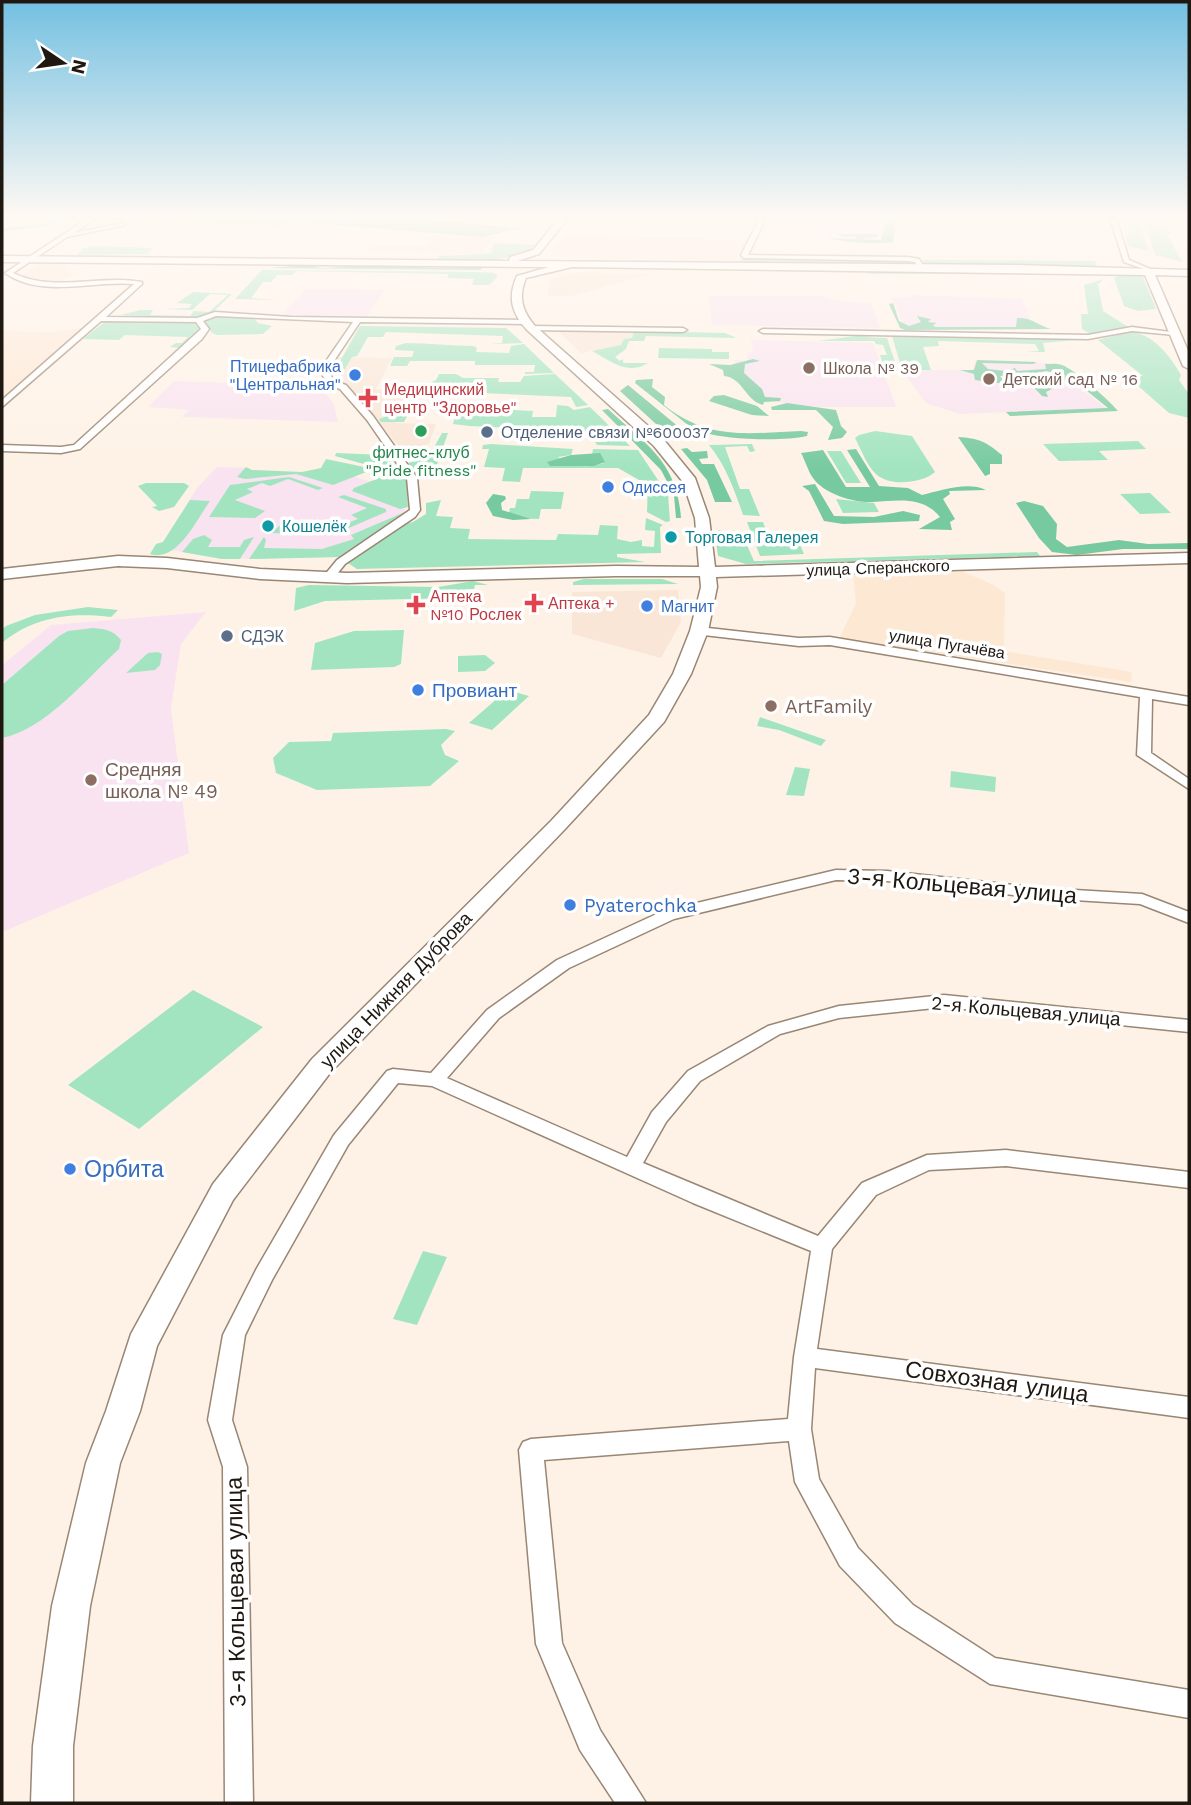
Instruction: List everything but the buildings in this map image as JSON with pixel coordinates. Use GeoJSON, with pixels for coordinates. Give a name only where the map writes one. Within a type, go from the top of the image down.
{"type":"FeatureCollection","features":[{"type":"Feature","properties":{"kind":"street"},"geometry":{"type":"LineString","coordinates":[[2,404],[119,302]]}},
{"type":"Feature","properties":{"kind":"street"},"geometry":{"type":"LineString","coordinates":[[517,302],[528,325]]}},
{"type":"Feature","properties":{"kind":"street"},"geometry":{"type":"LineString","coordinates":[[1164,302],[1189,366]]}},
{"type":"Feature","properties":{"kind":"street"},"geometry":{"type":"LineString","coordinates":[[100,319],[198,320],[215,314],[292,319],[683,330]]}},
{"type":"Feature","properties":{"kind":"street"},"geometry":{"type":"LineString","coordinates":[[2,448],[61,450],[78,447],[199,337],[205,329],[198,320]]}},
{"type":"Feature","properties":{"kind":"street"},"geometry":{"type":"LineString","coordinates":[[329,577],[341,562],[415,510],[412,478],[370,418],[343,387],[331,383],[326,374],[328,364],[358,320]]}},
{"type":"Feature","properties":{"kind":"street","name":"улица Нижняя Дуброва"},"geometry":{"type":"LineString","coordinates":[[52,1803],[53,1746],[71,1606],[103,1463],[123,1411],[142,1344],[223,1192],[321,1066],[558,825],[657,718],[682,674],[699,631],[708,596],[707,571],[702,518],[690,481],[659,443],[528,325]]}},
{"type":"Feature","properties":{"kind":"street"},"geometry":{"type":"LineString","coordinates":[[763,331],[1088,337],[1132,329],[1189,335]]}},
{"type":"Feature","properties":{"kind":"street","name":"улица Сперанского"},"geometry":{"type":"LineString","coordinates":[[2,574],[118,561],[167,563],[260,574],[329,577],[707,571],[1189,558]]}},
{"type":"Feature","properties":{"kind":"street","name":"улица Пугачёва"},"geometry":{"type":"LineString","coordinates":[[699,631],[799,642],[830,641],[1189,701]]}},
{"type":"Feature","properties":{"kind":"street"},"geometry":{"type":"LineString","coordinates":[[1146,694],[1144,755],[1189,785]]}},
{"type":"Feature","properties":{"kind":"street","name":"3-я Кольцевая улица"},"geometry":{"type":"LineString","coordinates":[[239,1803],[235,1468],[220,1420],[234,1335],[264,1274],[341,1140],[393,1076],[435,1080],[493,1014],[563,964],[669,915],[836,875],[887,876],[1041,893],[1142,899],[1189,918]]}},
{"type":"Feature","properties":{"kind":"street","name":"2-я Кольцевая улица"},"geometry":{"type":"LineString","coordinates":[[632,1166],[659,1117],[694,1076],[774,1030],[839,1012],[944,1001],[1189,1026]]}},
{"type":"Feature","properties":{"kind":"street"},"geometry":{"type":"LineString","coordinates":[[435,1080],[700,1197],[822,1245]]}},
{"type":"Feature","properties":{"kind":"street"},"geometry":{"type":"LineString","coordinates":[[1189,1180],[1006,1158],[927,1163],[869,1189],[822,1245],[805,1357],[799,1429],[807,1482],[849,1557],[904,1614],[990,1671],[1189,1704]]}},
{"type":"Feature","properties":{"kind":"street","name":"Совхозная улица"},"geometry":{"type":"LineString","coordinates":[[805,1357],[1189,1408]]}},
{"type":"Feature","properties":{"kind":"street"},"geometry":{"type":"LineString","coordinates":[[632,1803],[590,1740],[550,1644],[531,1450],[799,1429]]}},
{"type":"Feature","properties":{"kind":"shaded area"},"geometry":{"type":"Polygon","coordinates":[[[293,302],[377,302],[365,319],[287,316],[284,314],[293,302]]]}},
{"type":"Feature","properties":{"kind":"shaded area"},"geometry":{"type":"Polygon","coordinates":[[[710,302],[850,302],[871,303],[880,328],[712,325],[710,302]]]}},
{"type":"Feature","properties":{"kind":"shaded area"},"geometry":{"type":"Polygon","coordinates":[[[894,302],[1023,302],[1034,329],[905,329],[894,302]]]}},
{"type":"Feature","properties":{"kind":"shaded area"},"geometry":{"type":"Polygon","coordinates":[[[88,327],[2,399],[2,331],[51,332],[88,327]]]}},
{"type":"Feature","properties":{"kind":"shaded area"},"geometry":{"type":"Polygon","coordinates":[[[554,327],[634,331],[632,338],[621,345],[581,353],[554,327]]]}},
{"type":"Feature","properties":{"kind":"shaded area","name":"Школа № 39"},"geometry":{"type":"Polygon","coordinates":[[[751,340],[873,343],[896,407],[816,407],[757,399],[735,375],[735,360],[747,361],[748,353],[753,352],[751,340]]]}},
{"type":"Feature","properties":{"kind":"shaded area"},"geometry":{"type":"Polygon","coordinates":[[[338,357],[392,358],[376,389],[413,390],[396,423],[436,424],[429,444],[402,450],[347,385],[338,382],[331,373],[338,357]]]}},
{"type":"Feature","properties":{"kind":"shaded area","name":"Детский сад № 16"},"geometry":{"type":"Polygon","coordinates":[[[975,361],[1048,363],[1106,408],[960,414],[926,403],[902,370],[972,370],[975,361]]]}},
{"type":"Feature","properties":{"kind":"shaded area"},"geometry":{"type":"Polygon","coordinates":[[[174,381],[320,386],[334,404],[338,422],[182,417],[189,410],[148,407],[174,381]]]}},
{"type":"Feature","properties":{"kind":"shaded area"},"geometry":{"type":"Polygon","coordinates":[[[217,467],[245,468],[248,472],[347,474],[404,493],[405,513],[340,557],[222,559],[159,548],[197,488],[217,467]]]}},
{"type":"Feature","properties":{"kind":"shaded area"},"geometry":{"type":"Polygon","coordinates":[[[964,572],[994,585],[1005,593],[1004,651],[1132,672],[1131,682],[839,639],[856,603],[853,575],[964,572]]]}},
{"type":"Feature","properties":{"kind":"shaded area"},"geometry":{"type":"Polygon","coordinates":[[[678,590],[681,622],[661,658],[572,634],[572,592],[678,590]]]}},
{"type":"Feature","properties":{"kind":"shaded area","name":"Средняя школа № 49"},"geometry":{"type":"Polygon","coordinates":[[[206,612],[181,644],[171,708],[189,853],[2,932],[2,665],[51,625],[206,612]]]}},
{"type":"Feature","properties":{"kind":"green space"},"geometry":{"type":"Polygon","coordinates":[[[201,302],[192,310],[163,309],[189,308],[192,304],[177,303],[201,302]]]}},
{"type":"Feature","properties":{"kind":"green space"},"geometry":{"type":"Polygon","coordinates":[[[223,302],[213,312],[196,318],[121,315],[140,310],[153,310],[150,315],[190,316],[194,311],[209,312],[223,302]]]}},
{"type":"Feature","properties":{"kind":"green space"},"geometry":{"type":"Polygon","coordinates":[[[1086,302],[1101,302],[1103,311],[1130,328],[1092,335],[1082,329],[1081,314],[1088,314],[1086,302]]]}},
{"type":"Feature","properties":{"kind":"green space"},"geometry":{"type":"Polygon","coordinates":[[[1123,302],[1153,302],[1156,309],[1138,311],[1124,306],[1123,302]]]}},
{"type":"Feature","properties":{"kind":"green space"},"geometry":{"type":"Polygon","coordinates":[[[893,303],[899,321],[909,326],[921,322],[917,316],[931,319],[928,322],[937,323],[933,325],[935,327],[1016,327],[1017,318],[1022,318],[1051,329],[905,330],[900,328],[889,304],[893,303]]]}},
{"type":"Feature","properties":{"kind":"green space"},"geometry":{"type":"Polygon","coordinates":[[[218,316],[253,317],[258,323],[272,326],[263,334],[217,335],[212,333],[204,321],[218,316]]]}},
{"type":"Feature","properties":{"kind":"green space"},"geometry":{"type":"Polygon","coordinates":[[[106,321],[194,322],[201,331],[180,348],[170,347],[182,343],[188,337],[125,335],[119,340],[83,339],[106,321]]]}},
{"type":"Feature","properties":{"kind":"green space"},"geometry":{"type":"Polygon","coordinates":[[[360,326],[506,328],[523,343],[490,344],[502,343],[503,336],[386,332],[383,337],[368,337],[357,356],[352,357],[343,372],[338,373],[335,370],[360,326]]]}},
{"type":"Feature","properties":{"kind":"green space"},"geometry":{"type":"Polygon","coordinates":[[[634,331],[725,333],[737,338],[646,336],[644,341],[629,341],[626,349],[615,357],[620,361],[623,359],[623,363],[648,363],[633,368],[619,366],[592,351],[621,345],[624,339],[632,338],[634,331]]]}},
{"type":"Feature","properties":{"kind":"green space"},"geometry":{"type":"Polygon","coordinates":[[[1129,332],[1153,341],[1172,361],[1181,375],[1179,380],[1189,394],[1189,418],[1169,413],[1128,377],[1143,376],[1098,340],[1129,332]]]}},
{"type":"Feature","properties":{"kind":"green space"},"geometry":{"type":"Polygon","coordinates":[[[863,335],[884,335],[862,337],[887,338],[897,368],[893,371],[891,368],[884,368],[880,355],[887,355],[883,345],[874,341],[818,341],[863,335]]]}},
{"type":"Feature","properties":{"kind":"green space"},"geometry":{"type":"Polygon","coordinates":[[[892,336],[1076,340],[1043,343],[1045,352],[1026,352],[1039,351],[1035,344],[938,341],[939,346],[923,347],[931,370],[902,370],[892,336]]]}},
{"type":"Feature","properties":{"kind":"green space"},"geometry":{"type":"Polygon","coordinates":[[[406,343],[474,346],[477,348],[476,352],[509,353],[511,346],[524,344],[554,373],[525,374],[534,372],[535,365],[475,365],[475,361],[410,361],[407,366],[390,366],[394,357],[412,357],[414,351],[395,350],[396,346],[406,343]]]}},
{"type":"Feature","properties":{"kind":"green space"},"geometry":{"type":"Polygon","coordinates":[[[659,348],[712,349],[712,352],[729,352],[729,359],[658,358],[659,348]]]}},
{"type":"Feature","properties":{"kind":"green space"},"geometry":{"type":"Polygon","coordinates":[[[753,359],[760,361],[745,364],[744,373],[762,389],[765,397],[781,398],[780,401],[764,402],[763,405],[757,402],[736,381],[724,376],[723,370],[709,364],[730,365],[753,359]]]}},
{"type":"Feature","properties":{"kind":"green space"},"geometry":{"type":"Polygon","coordinates":[[[977,360],[1037,362],[982,363],[988,369],[1006,371],[1015,368],[1017,371],[1046,369],[1045,364],[1062,365],[1091,385],[1118,411],[1010,416],[1006,412],[1108,408],[1077,383],[1055,379],[1061,375],[1047,371],[1029,374],[1032,379],[1040,381],[1039,384],[1060,385],[1046,392],[1048,397],[1042,396],[1022,375],[1000,376],[1006,384],[975,380],[974,374],[960,370],[974,370],[977,360]]]}},
{"type":"Feature","properties":{"kind":"green space"},"geometry":{"type":"Polygon","coordinates":[[[439,374],[456,374],[463,378],[499,378],[498,382],[520,382],[524,376],[555,374],[588,405],[576,407],[571,397],[437,391],[434,398],[416,398],[404,422],[381,422],[379,419],[405,410],[416,389],[424,389],[427,384],[436,380],[439,374]]]}},
{"type":"Feature","properties":{"kind":"green space"},"geometry":{"type":"Polygon","coordinates":[[[653,379],[652,387],[665,397],[664,405],[697,425],[713,430],[746,433],[801,431],[808,432],[807,436],[750,439],[718,436],[693,429],[635,383],[636,380],[653,379]]]}},
{"type":"Feature","properties":{"kind":"green space"},"geometry":{"type":"Polygon","coordinates":[[[628,385],[680,428],[674,431],[656,424],[620,391],[628,385]]]}},
{"type":"Feature","properties":{"kind":"green space"},"geometry":{"type":"Polygon","coordinates":[[[724,395],[757,406],[769,416],[752,415],[709,401],[714,396],[724,395]]]}},
{"type":"Feature","properties":{"kind":"green space"},"geometry":{"type":"Polygon","coordinates":[[[787,403],[836,410],[841,426],[847,432],[842,438],[828,440],[833,427],[816,410],[772,410],[771,407],[787,403]]]}},
{"type":"Feature","properties":{"kind":"green space"},"geometry":{"type":"Polygon","coordinates":[[[557,405],[568,406],[574,410],[590,407],[630,446],[597,445],[595,442],[606,442],[606,432],[469,426],[453,424],[455,417],[448,417],[452,407],[533,411],[532,417],[556,417],[557,405]]]}},
{"type":"Feature","properties":{"kind":"green space"},"geometry":{"type":"Polygon","coordinates":[[[608,409],[658,456],[673,482],[681,518],[676,518],[674,495],[661,470],[602,410],[608,409]]]}},
{"type":"Feature","properties":{"kind":"green space"},"geometry":{"type":"Polygon","coordinates":[[[875,431],[912,436],[935,472],[923,479],[908,482],[892,482],[880,477],[869,465],[855,438],[875,431]]]}},
{"type":"Feature","properties":{"kind":"green space"},"geometry":{"type":"Polygon","coordinates":[[[442,433],[448,433],[434,473],[462,475],[417,475],[408,463],[428,458],[442,433]]]}},
{"type":"Feature","properties":{"kind":"green space"},"geometry":{"type":"Polygon","coordinates":[[[958,437],[987,444],[1002,455],[1002,464],[990,464],[990,474],[985,476],[958,437]]]}},
{"type":"Feature","properties":{"kind":"green space"},"geometry":{"type":"Polygon","coordinates":[[[1138,441],[1146,449],[1099,451],[1108,460],[1059,461],[1043,444],[1138,441]]]}},
{"type":"Feature","properties":{"kind":"green space"},"geometry":{"type":"Polygon","coordinates":[[[752,444],[755,451],[750,452],[747,446],[725,447],[740,489],[749,489],[760,516],[743,515],[725,469],[709,445],[752,444]]]}},
{"type":"Feature","properties":{"kind":"green space"},"geometry":{"type":"Polygon","coordinates":[[[483,445],[573,449],[571,455],[558,457],[580,466],[604,463],[592,455],[593,449],[638,450],[668,495],[670,521],[666,522],[647,512],[648,481],[639,480],[618,468],[523,468],[520,482],[502,481],[505,468],[484,467],[489,449],[482,449],[483,445]]]}},
{"type":"Feature","properties":{"kind":"green space"},"geometry":{"type":"Polygon","coordinates":[[[687,448],[692,452],[707,451],[708,458],[699,459],[702,464],[714,464],[732,502],[715,502],[707,480],[681,449],[687,448]]]}},
{"type":"Feature","properties":{"kind":"green space"},"geometry":{"type":"Polygon","coordinates":[[[856,449],[879,486],[908,488],[922,495],[971,486],[986,490],[949,491],[950,494],[943,499],[955,519],[950,522],[952,530],[919,529],[940,517],[917,502],[865,502],[832,493],[813,478],[801,453],[823,450],[846,487],[870,487],[847,450],[856,449]]]}},
{"type":"Feature","properties":{"kind":"green space"},"geometry":{"type":"Polygon","coordinates":[[[827,451],[841,451],[861,483],[846,483],[827,451]]]}},
{"type":"Feature","properties":{"kind":"green space"},"geometry":{"type":"Polygon","coordinates":[[[336,453],[386,455],[395,465],[378,468],[335,456],[336,453]]]}},
{"type":"Feature","properties":{"kind":"green space"},"geometry":{"type":"Polygon","coordinates":[[[600,453],[605,462],[594,466],[550,466],[547,462],[571,455],[600,453]]]}},
{"type":"Feature","properties":{"kind":"green space"},"geometry":{"type":"Polygon","coordinates":[[[326,459],[374,469],[333,485],[296,474],[245,479],[237,477],[246,467],[252,470],[302,472],[321,468],[326,459]]]}},
{"type":"Feature","properties":{"kind":"green space"},"geometry":{"type":"Polygon","coordinates":[[[389,474],[406,479],[408,507],[400,509],[352,491],[354,488],[389,474]]]}},
{"type":"Feature","properties":{"kind":"green space"},"geometry":{"type":"Polygon","coordinates":[[[289,477],[323,488],[318,490],[288,479],[270,486],[262,483],[247,489],[253,492],[235,500],[265,511],[255,518],[209,517],[230,485],[289,477]]]}},
{"type":"Feature","properties":{"kind":"green space"},"geometry":{"type":"Polygon","coordinates":[[[146,483],[184,483],[189,486],[174,507],[159,511],[152,507],[157,506],[138,486],[146,483]]]}},
{"type":"Feature","properties":{"kind":"green space"},"geometry":{"type":"Polygon","coordinates":[[[815,484],[834,516],[874,517],[903,511],[920,515],[919,521],[843,524],[824,521],[809,491],[802,486],[815,484]]]}},
{"type":"Feature","properties":{"kind":"green space"},"geometry":{"type":"Polygon","coordinates":[[[531,491],[564,492],[561,509],[541,509],[539,519],[508,518],[510,508],[515,508],[517,499],[529,499],[531,491]]]}},
{"type":"Feature","properties":{"kind":"green space"},"geometry":{"type":"Polygon","coordinates":[[[1150,493],[1171,513],[1140,514],[1120,494],[1150,493]]]}},
{"type":"Feature","properties":{"kind":"green space"},"geometry":{"type":"Polygon","coordinates":[[[493,494],[505,496],[506,499],[501,503],[502,510],[531,519],[513,520],[493,516],[486,503],[493,494]]]}},
{"type":"Feature","properties":{"kind":"green space"},"geometry":{"type":"Polygon","coordinates":[[[344,495],[386,509],[386,512],[335,534],[266,533],[268,529],[276,529],[287,518],[318,530],[334,522],[342,525],[358,519],[351,515],[367,508],[338,497],[344,495]]]}},
{"type":"Feature","properties":{"kind":"green space"},"geometry":{"type":"Polygon","coordinates":[[[836,499],[874,503],[879,512],[843,513],[836,499]]]}},
{"type":"Feature","properties":{"kind":"green space"},"geometry":{"type":"Polygon","coordinates":[[[190,500],[210,501],[177,546],[160,555],[150,554],[156,544],[163,542],[190,500]]]}},
{"type":"Feature","properties":{"kind":"green space"},"geometry":{"type":"Polygon","coordinates":[[[441,500],[436,516],[453,517],[450,528],[470,529],[468,539],[556,540],[558,534],[598,535],[600,525],[618,526],[617,539],[631,542],[642,540],[642,546],[654,547],[655,531],[645,530],[646,518],[663,525],[660,527],[661,553],[617,554],[617,557],[645,562],[357,569],[348,563],[404,524],[426,514],[426,503],[441,500]]]}},
{"type":"Feature","properties":{"kind":"green space"},"geometry":{"type":"Polygon","coordinates":[[[1024,501],[1043,506],[1057,524],[1056,539],[1067,547],[1119,540],[1148,544],[1189,543],[1189,549],[1123,549],[1077,555],[1052,552],[1039,538],[1016,503],[1024,501]]]}},
{"type":"Feature","properties":{"kind":"green space"},"geometry":{"type":"Polygon","coordinates":[[[405,512],[340,557],[249,559],[264,537],[264,548],[322,549],[354,539],[351,535],[405,512]]]}},
{"type":"Feature","properties":{"kind":"green space"},"geometry":{"type":"Polygon","coordinates":[[[747,522],[763,522],[768,535],[788,535],[792,544],[800,545],[804,554],[760,556],[747,522]]]}},
{"type":"Feature","properties":{"kind":"green space"},"geometry":{"type":"Polygon","coordinates":[[[718,530],[742,534],[754,561],[1037,552],[1040,556],[746,564],[718,556],[718,530]]]}},
{"type":"Feature","properties":{"kind":"green space"},"geometry":{"type":"Polygon","coordinates":[[[204,535],[212,540],[208,547],[240,547],[244,540],[254,537],[240,559],[222,559],[182,552],[193,539],[204,535]]]}},
{"type":"Feature","properties":{"kind":"green space"},"geometry":{"type":"Polygon","coordinates":[[[584,579],[662,579],[678,584],[573,585],[573,582],[584,579]]]}},
{"type":"Feature","properties":{"kind":"green space"},"geometry":{"type":"Polygon","coordinates":[[[473,581],[488,585],[456,590],[455,598],[325,601],[294,611],[296,588],[309,585],[438,587],[473,581]]]}},
{"type":"Feature","properties":{"kind":"green space"},"geometry":{"type":"Polygon","coordinates":[[[88,607],[118,610],[111,617],[81,615],[53,618],[26,627],[2,643],[2,629],[6,626],[35,615],[88,607]]]}},
{"type":"Feature","properties":{"kind":"green space"},"geometry":{"type":"Polygon","coordinates":[[[93,628],[115,634],[121,640],[119,649],[49,714],[34,725],[2,738],[2,685],[59,636],[68,631],[93,628]]]}},
{"type":"Feature","properties":{"kind":"green space"},"geometry":{"type":"Polygon","coordinates":[[[404,630],[401,664],[394,667],[311,670],[315,643],[354,631],[404,630]]]}},
{"type":"Feature","properties":{"kind":"green space"},"geometry":{"type":"Polygon","coordinates":[[[148,653],[162,654],[160,665],[155,670],[126,673],[148,653]]]}},
{"type":"Feature","properties":{"kind":"green space"},"geometry":{"type":"Polygon","coordinates":[[[485,655],[495,663],[485,671],[458,672],[458,656],[485,655]]]}},
{"type":"Feature","properties":{"kind":"green space"},"geometry":{"type":"Polygon","coordinates":[[[507,690],[529,696],[492,730],[469,723],[507,690]]]}},
{"type":"Feature","properties":{"kind":"green space"},"geometry":{"type":"Polygon","coordinates":[[[760,717],[826,740],[821,746],[779,730],[757,726],[760,717]]]}},
{"type":"Feature","properties":{"kind":"green space"},"geometry":{"type":"Polygon","coordinates":[[[446,729],[455,731],[441,745],[445,755],[459,761],[430,786],[317,790],[276,773],[273,758],[289,742],[331,741],[333,733],[446,729]]]}},
{"type":"Feature","properties":{"kind":"green space"},"geometry":{"type":"Polygon","coordinates":[[[795,767],[810,769],[804,796],[786,795],[795,767]]]}},
{"type":"Feature","properties":{"kind":"green space"},"geometry":{"type":"Polygon","coordinates":[[[951,771],[996,777],[995,792],[950,787],[951,771]]]}},
{"type":"Feature","properties":{"kind":"green space"},"geometry":{"type":"Polygon","coordinates":[[[193,990],[263,1027],[139,1129],[68,1085],[193,990]]]}},
{"type":"Feature","properties":{"kind":"green space"},"geometry":{"type":"Polygon","coordinates":[[[423,1251],[447,1257],[417,1325],[393,1319],[423,1251]]]}},
{"type":"Feature","properties":{"kind":"place","name":"Школа № 39"},"geometry":{"type":"Point","coordinates":[809,368]}},
{"type":"Feature","properties":{"kind":"place","name":"Птицефабрика \"Центральная\""},"geometry":{"type":"Point","coordinates":[355,375]}},
{"type":"Feature","properties":{"kind":"place","name":"Детский сад № 16"},"geometry":{"type":"Point","coordinates":[989,379]}},
{"type":"Feature","properties":{"kind":"place","name":"Медицинский центр \"Здоровье\""},"geometry":{"type":"Point","coordinates":[368,398]}},
{"type":"Feature","properties":{"kind":"place","name":"фитнес-клуб \"Pride fitness\""},"geometry":{"type":"Point","coordinates":[421,431]}},
{"type":"Feature","properties":{"kind":"place","name":"Отделение связи №600037"},"geometry":{"type":"Point","coordinates":[487,432]}},
{"type":"Feature","properties":{"kind":"place","name":"Одиссея"},"geometry":{"type":"Point","coordinates":[608,487]}},
{"type":"Feature","properties":{"kind":"place","name":"Кошелёк"},"geometry":{"type":"Point","coordinates":[268,526]}},
{"type":"Feature","properties":{"kind":"place","name":"Торговая Галерея"},"geometry":{"type":"Point","coordinates":[671,537]}},
{"type":"Feature","properties":{"kind":"place","name":"Аптека +"},"geometry":{"type":"Point","coordinates":[534,603]}},
{"type":"Feature","properties":{"kind":"place","name":"Аптека №10 Рослек"},"geometry":{"type":"Point","coordinates":[416,605]}},
{"type":"Feature","properties":{"kind":"place","name":"Магнит"},"geometry":{"type":"Point","coordinates":[647,606]}},
{"type":"Feature","properties":{"kind":"place","name":"СДЭК"},"geometry":{"type":"Point","coordinates":[227,636]}},
{"type":"Feature","properties":{"kind":"place","name":"Провиант"},"geometry":{"type":"Point","coordinates":[418,690]}},
{"type":"Feature","properties":{"kind":"place","name":"ArtFamily"},"geometry":{"type":"Point","coordinates":[771,706]}},
{"type":"Feature","properties":{"kind":"place","name":"Средняя школа № 49"},"geometry":{"type":"Point","coordinates":[91,780]}},
{"type":"Feature","properties":{"kind":"place","name":"Pyaterochka"},"geometry":{"type":"Point","coordinates":[570,905]}},
{"type":"Feature","properties":{"kind":"place","name":"Орбита"},"geometry":{"type":"Point","coordinates":[70,1169]}}]}
